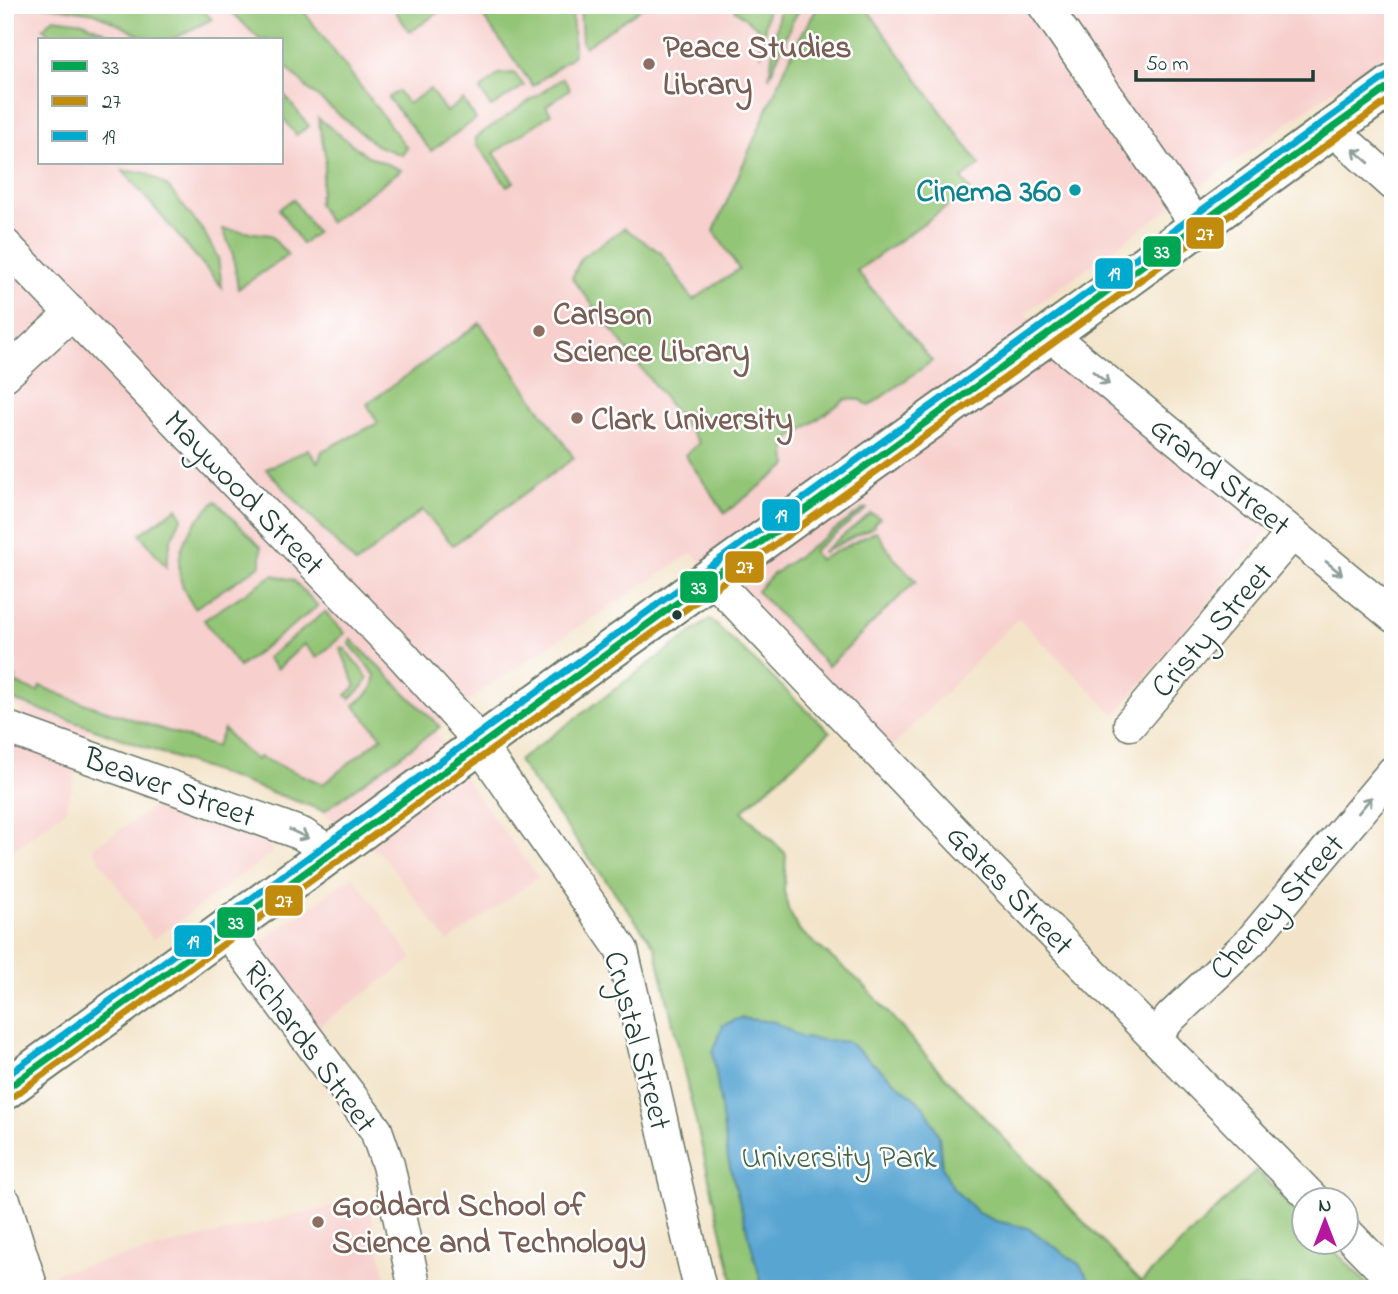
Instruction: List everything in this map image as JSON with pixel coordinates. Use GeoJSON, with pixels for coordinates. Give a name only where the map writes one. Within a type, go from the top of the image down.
{"type":"FeatureCollection","features":[{"type":"Feature","properties":{"kind":"main road"},"geometry":{"type":"LineString","coordinates":[[5,1090],[1393,84]]}},
{"type":"Feature","properties":{"kind":"street"},"geometry":{"type":"LineString","coordinates":[[1044,5],[1199,227]]}},
{"type":"Feature","properties":{"kind":"street"},"geometry":{"type":"LineString","coordinates":[[1331,128],[1393,184]]}},
{"type":"Feature","properties":{"kind":"street","name":"Maywood Street"},"geometry":{"type":"LineString","coordinates":[[5,245],[402,655],[479,744]]}},
{"type":"Feature","properties":{"kind":"street"},"geometry":{"type":"LineString","coordinates":[[5,374],[72,313]]}},
{"type":"Feature","properties":{"kind":"street","name":"Grand Street"},"geometry":{"type":"LineString","coordinates":[[1049,334],[1393,616]]}},
{"type":"Feature","properties":{"kind":"street","name":"Cristy Street"},"geometry":{"type":"LineString","coordinates":[[1130,724],[1292,534]]}},
{"type":"Feature","properties":{"kind":"street","name":"Gates Street"},"geometry":{"type":"LineString","coordinates":[[711,577],[989,868],[1301,1186]]}},
{"type":"Feature","properties":{"kind":"street","name":"Beaver Street"},"geometry":{"type":"LineString","coordinates":[[5,727],[302,834],[331,853]]}},
{"type":"Feature","properties":{"kind":"street","name":"Crystal Street"},"geometry":{"type":"LineString","coordinates":[[479,744],[622,950],[700,1289]]}},
{"type":"Feature","properties":{"kind":"street","name":"Cheney Street"},"geometry":{"type":"LineString","coordinates":[[1155,1036],[1171,1017],[1250,942],[1393,772]]}},
{"type":"Feature","properties":{"kind":"street","name":"Richards Street"},"geometry":{"type":"LineString","coordinates":[[226,930],[376,1130],[388,1165],[415,1289]]}},
{"type":"Feature","properties":{"kind":"street"},"geometry":{"type":"LineString","coordinates":[[5,1203],[33,1289]]}},
{"type":"Feature","properties":{"kind":"street"},"geometry":{"type":"LineString","coordinates":[[1360,1246],[1393,1280]]}},
{"type":"Feature","properties":{"kind":"shaded area","name":"Clark University"},"geometry":{"type":"Polygon","coordinates":[[[5,5],[1393,5],[1393,47],[1025,313],[1274,522],[1115,715],[1018,618],[886,753],[692,553],[492,683],[434,729],[473,790],[538,877],[448,942],[383,856],[323,813],[89,729],[65,810],[5,857],[5,755],[23,708],[5,702],[5,5]]]}},
{"type":"Feature","properties":{"kind":"shaded area"},"geometry":{"type":"Polygon","coordinates":[[[164,801],[253,831],[271,846],[272,853],[153,940],[92,848],[164,801]]]}},
{"type":"Feature","properties":{"kind":"shaded area"},"geometry":{"type":"Polygon","coordinates":[[[353,876],[413,959],[318,1027],[259,943],[353,876]]]}},
{"type":"Feature","properties":{"kind":"shaded area","name":"Goddard School of Science and Technology"},"geometry":{"type":"Polygon","coordinates":[[[367,1198],[389,1289],[59,1289],[54,1273],[367,1198]]]}},
{"type":"Feature","properties":{"kind":"green space"},"geometry":{"type":"Polygon","coordinates":[[[41,5],[197,5],[212,19],[175,38],[145,38],[95,13],[41,5]]]}},
{"type":"Feature","properties":{"kind":"green space"},"geometry":{"type":"Polygon","coordinates":[[[233,5],[299,5],[407,148],[402,155],[376,145],[308,89],[284,64],[284,38],[258,38],[231,11],[233,5]]]}},
{"type":"Feature","properties":{"kind":"green space"},"geometry":{"type":"Polygon","coordinates":[[[391,5],[449,5],[410,32],[391,5]]]}},
{"type":"Feature","properties":{"kind":"green space"},"geometry":{"type":"Polygon","coordinates":[[[475,5],[572,5],[574,55],[533,86],[475,5]]]}},
{"type":"Feature","properties":{"kind":"green space"},"geometry":{"type":"Polygon","coordinates":[[[580,5],[639,5],[641,8],[585,47],[582,42],[580,5]]]}},
{"type":"Feature","properties":{"kind":"green space"},"geometry":{"type":"Polygon","coordinates":[[[733,5],[768,5],[761,56],[759,29],[734,9],[733,5]]]}},
{"type":"Feature","properties":{"kind":"green space"},"geometry":{"type":"Polygon","coordinates":[[[780,5],[802,5],[792,22],[769,78],[780,5]]]}},
{"type":"Feature","properties":{"kind":"green space"},"geometry":{"type":"Polygon","coordinates":[[[819,5],[864,5],[980,165],[962,178],[970,190],[857,271],[932,361],[869,406],[861,400],[846,399],[791,438],[786,451],[788,465],[725,513],[685,455],[699,443],[572,278],[581,258],[624,228],[661,253],[693,300],[739,269],[714,231],[795,46],[819,5]]]}},
{"type":"Feature","properties":{"kind":"green space"},"geometry":{"type":"Polygon","coordinates":[[[54,18],[83,22],[119,38],[53,38],[43,28],[54,18]]]}},
{"type":"Feature","properties":{"kind":"green space"},"geometry":{"type":"Polygon","coordinates":[[[514,73],[524,86],[491,107],[480,90],[499,74],[514,73]]]}},
{"type":"Feature","properties":{"kind":"green space"},"geometry":{"type":"Polygon","coordinates":[[[563,78],[570,89],[546,106],[551,114],[494,153],[514,182],[507,186],[476,143],[476,137],[563,78]]]}},
{"type":"Feature","properties":{"kind":"green space"},"geometry":{"type":"Polygon","coordinates":[[[430,89],[446,112],[463,100],[476,119],[431,151],[388,98],[398,91],[408,104],[430,89]]]}},
{"type":"Feature","properties":{"kind":"green space"},"geometry":{"type":"Polygon","coordinates":[[[284,95],[309,126],[296,135],[284,119],[284,95]]]}},
{"type":"Feature","properties":{"kind":"green space"},"geometry":{"type":"Polygon","coordinates":[[[318,118],[366,155],[401,170],[329,223],[318,204],[326,159],[318,118]]]}},
{"type":"Feature","properties":{"kind":"green space"},"geometry":{"type":"Polygon","coordinates":[[[123,171],[146,173],[168,187],[204,232],[218,258],[222,287],[123,171]]]}},
{"type":"Feature","properties":{"kind":"green space"},"geometry":{"type":"Polygon","coordinates":[[[293,199],[316,233],[302,244],[279,209],[293,199]]]}},
{"type":"Feature","properties":{"kind":"green space"},"geometry":{"type":"Polygon","coordinates":[[[223,229],[270,235],[288,255],[238,289],[233,255],[223,229]]]}},
{"type":"Feature","properties":{"kind":"green space"},"geometry":{"type":"Polygon","coordinates":[[[480,323],[574,458],[453,545],[422,510],[356,564],[266,469],[308,449],[318,463],[322,451],[378,423],[367,404],[480,323]]]}},
{"type":"Feature","properties":{"kind":"green space"},"geometry":{"type":"Polygon","coordinates":[[[216,501],[261,547],[261,565],[195,608],[180,579],[181,551],[194,525],[216,501]]]}},
{"type":"Feature","properties":{"kind":"green space"},"geometry":{"type":"Polygon","coordinates":[[[177,508],[182,517],[171,539],[166,567],[140,534],[177,508]]]}},
{"type":"Feature","properties":{"kind":"green space"},"geometry":{"type":"Polygon","coordinates":[[[867,509],[813,551],[819,560],[876,531],[894,558],[916,581],[828,666],[757,591],[772,575],[867,509]]]}},
{"type":"Feature","properties":{"kind":"green space"},"geometry":{"type":"Polygon","coordinates":[[[871,513],[880,518],[873,524],[875,526],[821,553],[871,513]]]}},
{"type":"Feature","properties":{"kind":"green space"},"geometry":{"type":"Polygon","coordinates":[[[273,575],[293,580],[318,606],[239,667],[204,620],[273,575]]]}},
{"type":"Feature","properties":{"kind":"green space"},"geometry":{"type":"Polygon","coordinates":[[[325,612],[345,633],[317,658],[304,644],[277,669],[267,658],[325,612]]]}},
{"type":"Feature","properties":{"kind":"green space","name":"University Park"},"geometry":{"type":"Polygon","coordinates":[[[710,619],[830,732],[742,811],[786,854],[784,891],[788,909],[799,930],[864,985],[935,1066],[1141,1282],[1257,1170],[1290,1204],[1290,1256],[1340,1256],[1372,1289],[735,1289],[655,947],[518,761],[710,619]]]}},
{"type":"Feature","properties":{"kind":"green space"},"geometry":{"type":"Polygon","coordinates":[[[351,639],[440,727],[324,811],[5,697],[5,674],[16,677],[14,683],[38,692],[40,686],[216,747],[224,729],[256,760],[259,757],[323,784],[382,737],[354,705],[372,689],[375,675],[349,643],[351,639]]]}},
{"type":"Feature","properties":{"kind":"green space"},"geometry":{"type":"Polygon","coordinates":[[[340,648],[345,649],[368,678],[364,686],[350,699],[346,695],[356,686],[340,648]]]}},
{"type":"Feature","properties":{"kind":"water"},"geometry":{"type":"Polygon","coordinates":[[[740,1018],[775,1022],[802,1038],[848,1042],[925,1107],[939,1136],[942,1167],[954,1189],[978,1213],[996,1221],[1028,1228],[1079,1264],[1096,1289],[763,1289],[728,1159],[713,1052],[723,1025],[740,1018]]]}},
{"type":"Feature","properties":{"kind":"transit line","name":"19"},"geometry":{"type":"LineString","coordinates":[[5,1077],[1387,76]]}},
{"type":"Feature","properties":{"kind":"transit line","name":"33"},"geometry":{"type":"LineString","coordinates":[[5,1090],[1393,84]]}},
{"type":"Feature","properties":{"kind":"transit line","name":"27"},"geometry":{"type":"LineString","coordinates":[[11,1098],[1393,97]]}},
{"type":"Feature","properties":{"kind":"place","name":"Peace Studies Library"},"geometry":{"type":"Point","coordinates":[649,64]}},
{"type":"Feature","properties":{"kind":"place","name":"Cinema 360"},"geometry":{"type":"Point","coordinates":[1075,190]}},
{"type":"Feature","properties":{"kind":"place","name":"Carlson Science Library"},"geometry":{"type":"Point","coordinates":[539,331]}},
{"type":"Feature","properties":{"kind":"place","name":"Clark University"},"geometry":{"type":"Point","coordinates":[577,418]}},
{"type":"Feature","properties":{"kind":"place","name":"Goddard School of Science and Technology"},"geometry":{"type":"Point","coordinates":[318,1222]}}]}
